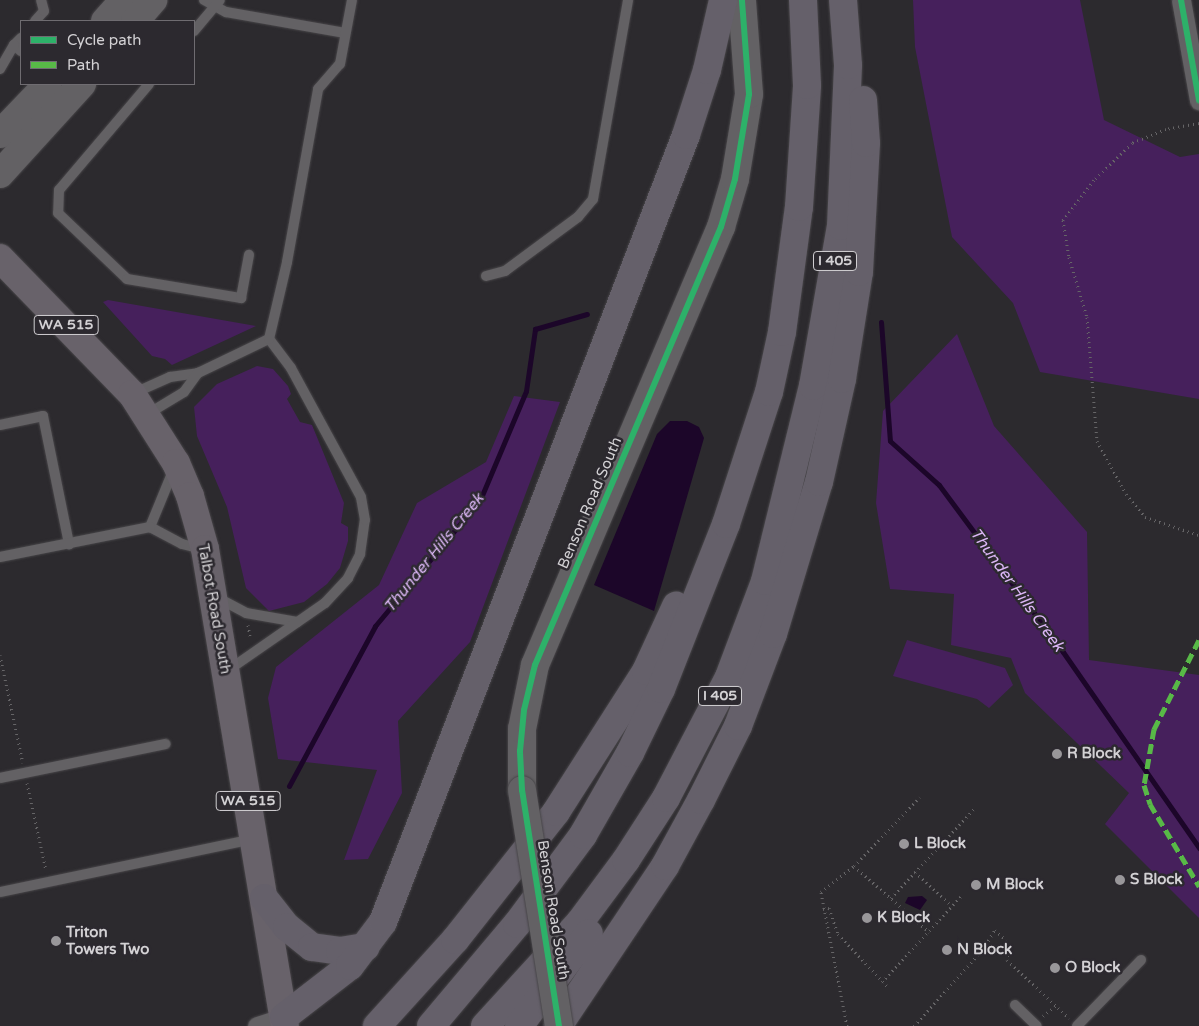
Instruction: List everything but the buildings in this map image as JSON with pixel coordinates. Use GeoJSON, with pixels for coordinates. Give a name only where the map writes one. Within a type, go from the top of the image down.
{"type":"FeatureCollection","features":[{"type":"Feature","properties":{"kind":"highway","name":"I 405"},"geometry":{"type":"LineString","coordinates":[[431,1026],[510,932],[577,843],[630,753],[691,616],[726,524],[769,392],[782,332],[799,207],[807,85],[803,0]]}},
{"type":"Feature","properties":{"kind":"highway","name":"I 405"},"geometry":{"type":"LineString","coordinates":[[485,1026],[580,922],[626,860],[666,798],[729,678],[765,581],[792,479],[813,386],[842,226],[848,66],[843,0]]}},
{"type":"Feature","properties":{"kind":"highway"},"geometry":{"type":"LineString","coordinates":[[558,1026],[665,866],[701,800],[738,726],[801,546],[842,380],[859,272],[866,143],[861,74],[848,0]]}},
{"type":"Feature","properties":{"kind":"highway"},"geometry":{"type":"LineString","coordinates":[[285,1022],[350,966],[383,922],[421,828],[686,135],[721,11]]}},
{"type":"Feature","properties":{"kind":"highway"},"geometry":{"type":"LineString","coordinates":[[377,1026],[502,885],[556,812],[616,723],[646,671],[672,617],[730,467],[769,392]]}},
{"type":"Feature","properties":{"kind":"highway"},"geometry":{"type":"LineString","coordinates":[[519,1026],[599,919],[626,860]]}},
{"type":"Feature","properties":{"kind":"highway"},"geometry":{"type":"LineString","coordinates":[[264,898],[287,927],[312,946],[340,951],[366,947]]}},
{"type":"Feature","properties":{"kind":"main road","name":"Talbot Road South"},"geometry":{"type":"LineString","coordinates":[[0,258],[139,405],[176,463],[190,496],[205,549],[285,1022]]}},
{"type":"Feature","properties":{"kind":"street"},"geometry":{"type":"LineString","coordinates":[[106,20],[124,0]]}},
{"type":"Feature","properties":{"kind":"street"},"geometry":{"type":"LineString","coordinates":[[136,20],[153,0]]}},
{"type":"Feature","properties":{"kind":"street","name":"Benson Road South"},"geometry":{"type":"LineString","coordinates":[[558,1026],[522,790],[522,729],[535,665],[721,226],[735,179],[749,94],[742,0]]}},
{"type":"Feature","properties":{"kind":"street"},"geometry":{"type":"LineString","coordinates":[[1181,0],[1199,100]]}},
{"type":"Feature","properties":{"kind":"street"},"geometry":{"type":"LineString","coordinates":[[0,134],[47,85]]}},
{"type":"Feature","properties":{"kind":"street"},"geometry":{"type":"LineString","coordinates":[[0,174],[81,85]]}},
{"type":"Feature","properties":{"kind":"street"},"geometry":{"type":"LineString","coordinates":[[257,1026],[285,1022]]}},
{"type":"Feature","properties":{"kind":"lane"},"geometry":{"type":"LineString","coordinates":[[36,20],[44,11],[41,0]]}},
{"type":"Feature","properties":{"kind":"lane"},"geometry":{"type":"LineString","coordinates":[[204,0],[346,33]]}},
{"type":"Feature","properties":{"kind":"lane"},"geometry":{"type":"LineString","coordinates":[[269,339],[288,262],[318,89],[340,64],[352,0]]}},
{"type":"Feature","properties":{"kind":"lane"},"geometry":{"type":"LineString","coordinates":[[486,276],[505,271],[578,217],[593,199],[628,0]]}},
{"type":"Feature","properties":{"kind":"lane"},"geometry":{"type":"LineString","coordinates":[[195,30],[217,4]]}},
{"type":"Feature","properties":{"kind":"lane"},"geometry":{"type":"LineString","coordinates":[[0,48],[19,45]]}},
{"type":"Feature","properties":{"kind":"lane"},"geometry":{"type":"LineString","coordinates":[[0,68],[19,45]]}},
{"type":"Feature","properties":{"kind":"lane"},"geometry":{"type":"LineString","coordinates":[[148,85],[59,190],[58,212],[127,279],[241,298],[249,255]]}},
{"type":"Feature","properties":{"kind":"lane"},"geometry":{"type":"LineString","coordinates":[[139,405],[170,377],[198,373],[269,339]]}},
{"type":"Feature","properties":{"kind":"lane"},"geometry":{"type":"LineString","coordinates":[[226,672],[325,603],[348,578],[360,554],[365,520],[361,497],[291,368],[269,339]]}},
{"type":"Feature","properties":{"kind":"lane"},"geometry":{"type":"LineString","coordinates":[[139,405],[184,392],[198,373]]}},
{"type":"Feature","properties":{"kind":"lane"},"geometry":{"type":"LineString","coordinates":[[0,425],[42,416],[69,544]]}},
{"type":"Feature","properties":{"kind":"lane"},"geometry":{"type":"LineString","coordinates":[[150,527],[176,463]]}},
{"type":"Feature","properties":{"kind":"lane"},"geometry":{"type":"LineString","coordinates":[[0,557],[150,527],[182,544],[205,549]]}},
{"type":"Feature","properties":{"kind":"lane"},"geometry":{"type":"LineString","coordinates":[[213,596],[246,613],[297,622]]}},
{"type":"Feature","properties":{"kind":"lane"},"geometry":{"type":"LineString","coordinates":[[0,778],[166,744]]}},
{"type":"Feature","properties":{"kind":"lane"},"geometry":{"type":"LineString","coordinates":[[0,892],[254,839]]}},
{"type":"Feature","properties":{"kind":"lane"},"geometry":{"type":"LineString","coordinates":[[1074,1023],[1141,960]]}},
{"type":"Feature","properties":{"kind":"lane"},"geometry":{"type":"LineString","coordinates":[[1015,1004],[1037,1026]]}},
{"type":"Feature","properties":{"kind":"path"},"geometry":{"type":"LineString","coordinates":[[1199,122],[1166,129],[1132,142],[1094,180],[1063,220],[1069,257],[1087,317],[1097,442],[1126,494],[1145,517],[1199,534]]}},
{"type":"Feature","properties":{"kind":"path"},"geometry":{"type":"LineString","coordinates":[[248,622],[250,636]]}},
{"type":"Feature","properties":{"kind":"path"},"geometry":{"type":"LineString","coordinates":[[847,1026],[821,892],[854,866],[920,797]]}},
{"type":"Feature","properties":{"kind":"path"},"geometry":{"type":"LineString","coordinates":[[891,898],[974,808]]}},
{"type":"Feature","properties":{"kind":"path"},"geometry":{"type":"LineString","coordinates":[[854,866],[929,932]]}},
{"type":"Feature","properties":{"kind":"path"},"geometry":{"type":"LineString","coordinates":[[915,872],[952,906]]}},
{"type":"Feature","properties":{"kind":"path"},"geometry":{"type":"LineString","coordinates":[[882,982],[962,895]]}},
{"type":"Feature","properties":{"kind":"path"},"geometry":{"type":"LineString","coordinates":[[823,909],[829,908],[838,934],[888,987]]}},
{"type":"Feature","properties":{"kind":"path"},"geometry":{"type":"LineString","coordinates":[[914,1026],[983,949],[995,930],[1006,940]]}},
{"type":"Feature","properties":{"kind":"path"},"geometry":{"type":"LineString","coordinates":[[1008,950],[1007,960],[1074,1023]]}},
{"type":"Feature","properties":{"kind":"shaded area"},"geometry":{"type":"Polygon","coordinates":[[[913,0],[1080,0],[1104,120],[1180,157],[1199,154],[1199,399],[1040,372],[1013,303],[952,237],[915,47],[913,0]]]}},
{"type":"Feature","properties":{"kind":"shaded area"},"geometry":{"type":"Polygon","coordinates":[[[108,300],[256,326],[172,365],[165,359],[152,356],[103,302],[108,300]]]}},
{"type":"Feature","properties":{"kind":"shaded area"},"geometry":{"type":"Polygon","coordinates":[[[957,334],[994,426],[1087,532],[1089,660],[1199,675],[1199,918],[1105,824],[1129,793],[1025,693],[1011,658],[951,645],[954,594],[890,589],[876,503],[883,411],[957,334]]]}},
{"type":"Feature","properties":{"kind":"shaded area"},"geometry":{"type":"Polygon","coordinates":[[[257,366],[273,369],[288,386],[291,394],[287,399],[300,422],[312,425],[344,503],[341,523],[348,527],[348,541],[340,568],[327,584],[304,602],[269,611],[246,588],[227,507],[197,436],[194,407],[217,384],[257,366]]]}},
{"type":"Feature","properties":{"kind":"shaded area"},"geometry":{"type":"Polygon","coordinates":[[[514,396],[560,402],[470,642],[398,721],[402,793],[368,859],[344,860],[377,770],[278,759],[268,698],[276,667],[379,585],[417,503],[486,462],[514,396]]]}},
{"type":"Feature","properties":{"kind":"shaded area"},"geometry":{"type":"Polygon","coordinates":[[[670,421],[687,421],[699,427],[704,438],[654,611],[594,585],[657,434],[670,421]]]}},
{"type":"Feature","properties":{"kind":"shaded area"},"geometry":{"type":"Polygon","coordinates":[[[907,640],[1005,668],[1013,685],[989,708],[977,699],[893,676],[907,640]]]}},
{"type":"Feature","properties":{"kind":"shaded area"},"geometry":{"type":"Polygon","coordinates":[[[922,896],[927,900],[920,910],[905,903],[908,897],[922,896]]]}},
{"type":"Feature","properties":{"kind":"waterway","name":"Thunder Hills Creek"},"geometry":{"type":"LineString","coordinates":[[289,786],[375,626],[480,500],[526,391],[535,329],[587,314]]}},
{"type":"Feature","properties":{"kind":"waterway","name":"Thunder Hills Creek"},"geometry":{"type":"LineString","coordinates":[[881,322],[890,441],[939,485],[1063,652],[1199,848]]}},
{"type":"Feature","properties":{"kind":"marked path"},"geometry":{"type":"LineString","coordinates":[[1199,640],[1154,729],[1144,785],[1150,804],[1199,886]]}},
{"type":"Feature","properties":{"kind":"cycle path"},"geometry":{"type":"LineString","coordinates":[[559,1026],[522,790],[520,751],[524,710],[535,665],[721,227],[735,179],[749,94],[742,0]]}},
{"type":"Feature","properties":{"kind":"cycle path"},"geometry":{"type":"LineString","coordinates":[[1181,0],[1199,100]]}},
{"type":"Feature","properties":{"kind":"place","name":"R Block"},"geometry":{"type":"Point","coordinates":[1057,754]}},
{"type":"Feature","properties":{"kind":"place","name":"L Block"},"geometry":{"type":"Point","coordinates":[904,844]}},
{"type":"Feature","properties":{"kind":"place","name":"S Block"},"geometry":{"type":"Point","coordinates":[1120,880]}},
{"type":"Feature","properties":{"kind":"place","name":"M Block"},"geometry":{"type":"Point","coordinates":[976,885]}},
{"type":"Feature","properties":{"kind":"place","name":"K Block"},"geometry":{"type":"Point","coordinates":[867,918]}},
{"type":"Feature","properties":{"kind":"place","name":"Triton Towers Two"},"geometry":{"type":"Point","coordinates":[56,941]}},
{"type":"Feature","properties":{"kind":"place","name":"N Block"},"geometry":{"type":"Point","coordinates":[947,950]}},
{"type":"Feature","properties":{"kind":"place","name":"O Block"},"geometry":{"type":"Point","coordinates":[1055,968]}}]}
